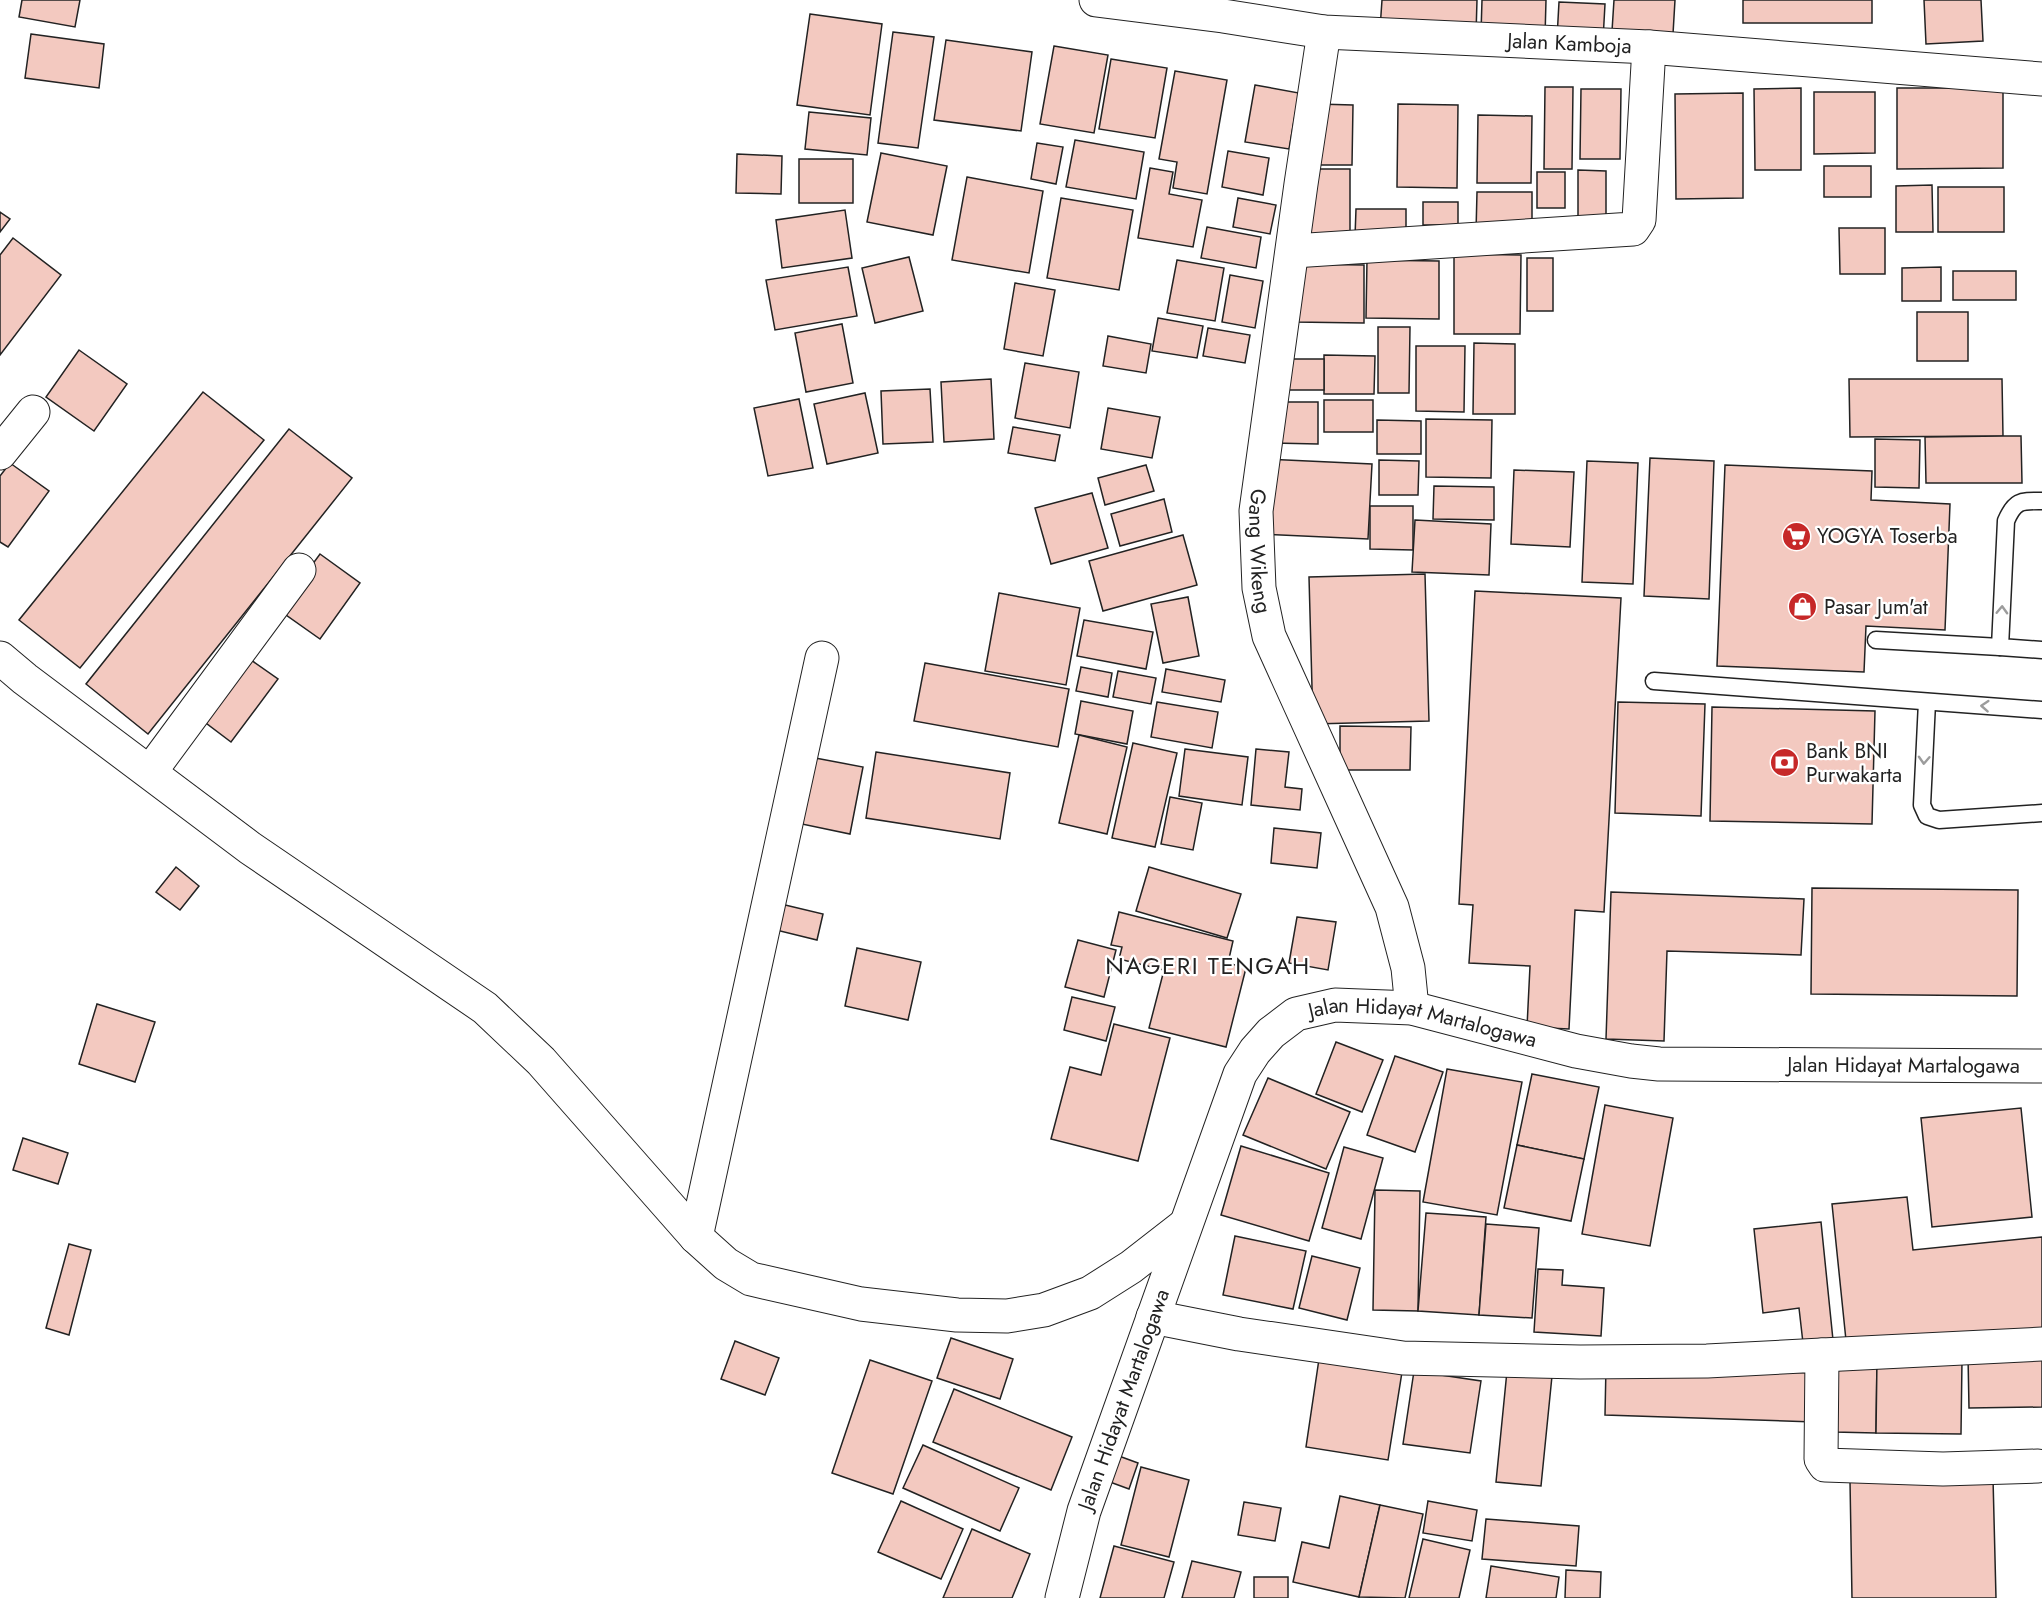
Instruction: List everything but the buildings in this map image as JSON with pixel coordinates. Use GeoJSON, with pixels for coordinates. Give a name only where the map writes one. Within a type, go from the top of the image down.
{"type":"FeatureCollection","features":[{"type":"Feature","properties":{"kind":"street","name":"Jalan Kamboja"},"geometry":{"type":"LineString","coordinates":[[1096,0],[1223,16],[1324,32],[1649,47],[2042,79]]}},
{"type":"Feature","properties":{"kind":"street","name":"Gang Wikeng"},"geometry":{"type":"LineString","coordinates":[[1324,32],[1256,511],[1259,588],[1269,636],[1392,907],[1408,968],[1412,1008]]}},
{"type":"Feature","properties":{"kind":"street"},"geometry":{"type":"LineString","coordinates":[[1293,251],[1633,229],[1639,220],[1649,47]]}},
{"type":"Feature","properties":{"kind":"street"},"geometry":{"type":"LineString","coordinates":[[0,453],[33,412]]}},
{"type":"Feature","properties":{"kind":"street"},"geometry":{"type":"LineString","coordinates":[[150,772],[298,570]]}},
{"type":"Feature","properties":{"kind":"street"},"geometry":{"type":"LineString","coordinates":[[0,658],[250,848],[485,1008],[541,1061],[696,1237],[726,1264],[751,1279],[861,1304],[957,1315],[1007,1316],[1044,1310],[1090,1293],[1131,1267],[1185,1225]]}},
{"type":"Feature","properties":{"kind":"street"},"geometry":{"type":"LineString","coordinates":[[696,1237],[822,658]]}},
{"type":"Feature","properties":{"kind":"street","name":"Jalan Hidayat Martalogawa"},"geometry":{"type":"LineString","coordinates":[[1062,1598],[1084,1511],[1240,1074],[1254,1051],[1271,1033],[1296,1014],[1335,1005],[1412,1008],[1576,1051],[1659,1064],[2042,1066]]}},
{"type":"Feature","properties":{"kind":"street"},"geometry":{"type":"LineString","coordinates":[[1153,1317],[1239,1334],[1403,1358],[1580,1362],[1718,1360],[2042,1344]]}},
{"type":"Feature","properties":{"kind":"street"},"geometry":{"type":"LineString","coordinates":[[1822,1355],[1821,1459],[1825,1465],[1943,1469],[2038,1466]]}},
{"type":"Feature","properties":{"kind":"lane"},"geometry":{"type":"LineString","coordinates":[[2000,647],[2006,521],[2012,508],[2022,501],[2042,501]]}},
{"type":"Feature","properties":{"kind":"lane"},"geometry":{"type":"LineString","coordinates":[[1876,640],[2042,650]]}},
{"type":"Feature","properties":{"kind":"lane"},"geometry":{"type":"LineString","coordinates":[[1654,681],[2042,710]]}},
{"type":"Feature","properties":{"kind":"lane"},"geometry":{"type":"LineString","coordinates":[[1927,702],[1922,805],[1927,816],[1939,820],[2042,813]]}},
{"type":"Feature","properties":{"kind":"place","name":"YOGYA Toserba"},"geometry":{"type":"Point","coordinates":[1796,536]}},
{"type":"Feature","properties":{"kind":"place","name":"Pasar Jum'at"},"geometry":{"type":"Point","coordinates":[1803,607]}},
{"type":"Feature","properties":{"kind":"place","name":"Bank BNI Purwakarta"},"geometry":{"type":"Point","coordinates":[1785,763]}},
{"type":"Feature","properties":{"kind":"district","name":"NAGERI TENGAH"},"geometry":{"type":"Point","coordinates":[1208,965]}}]}
